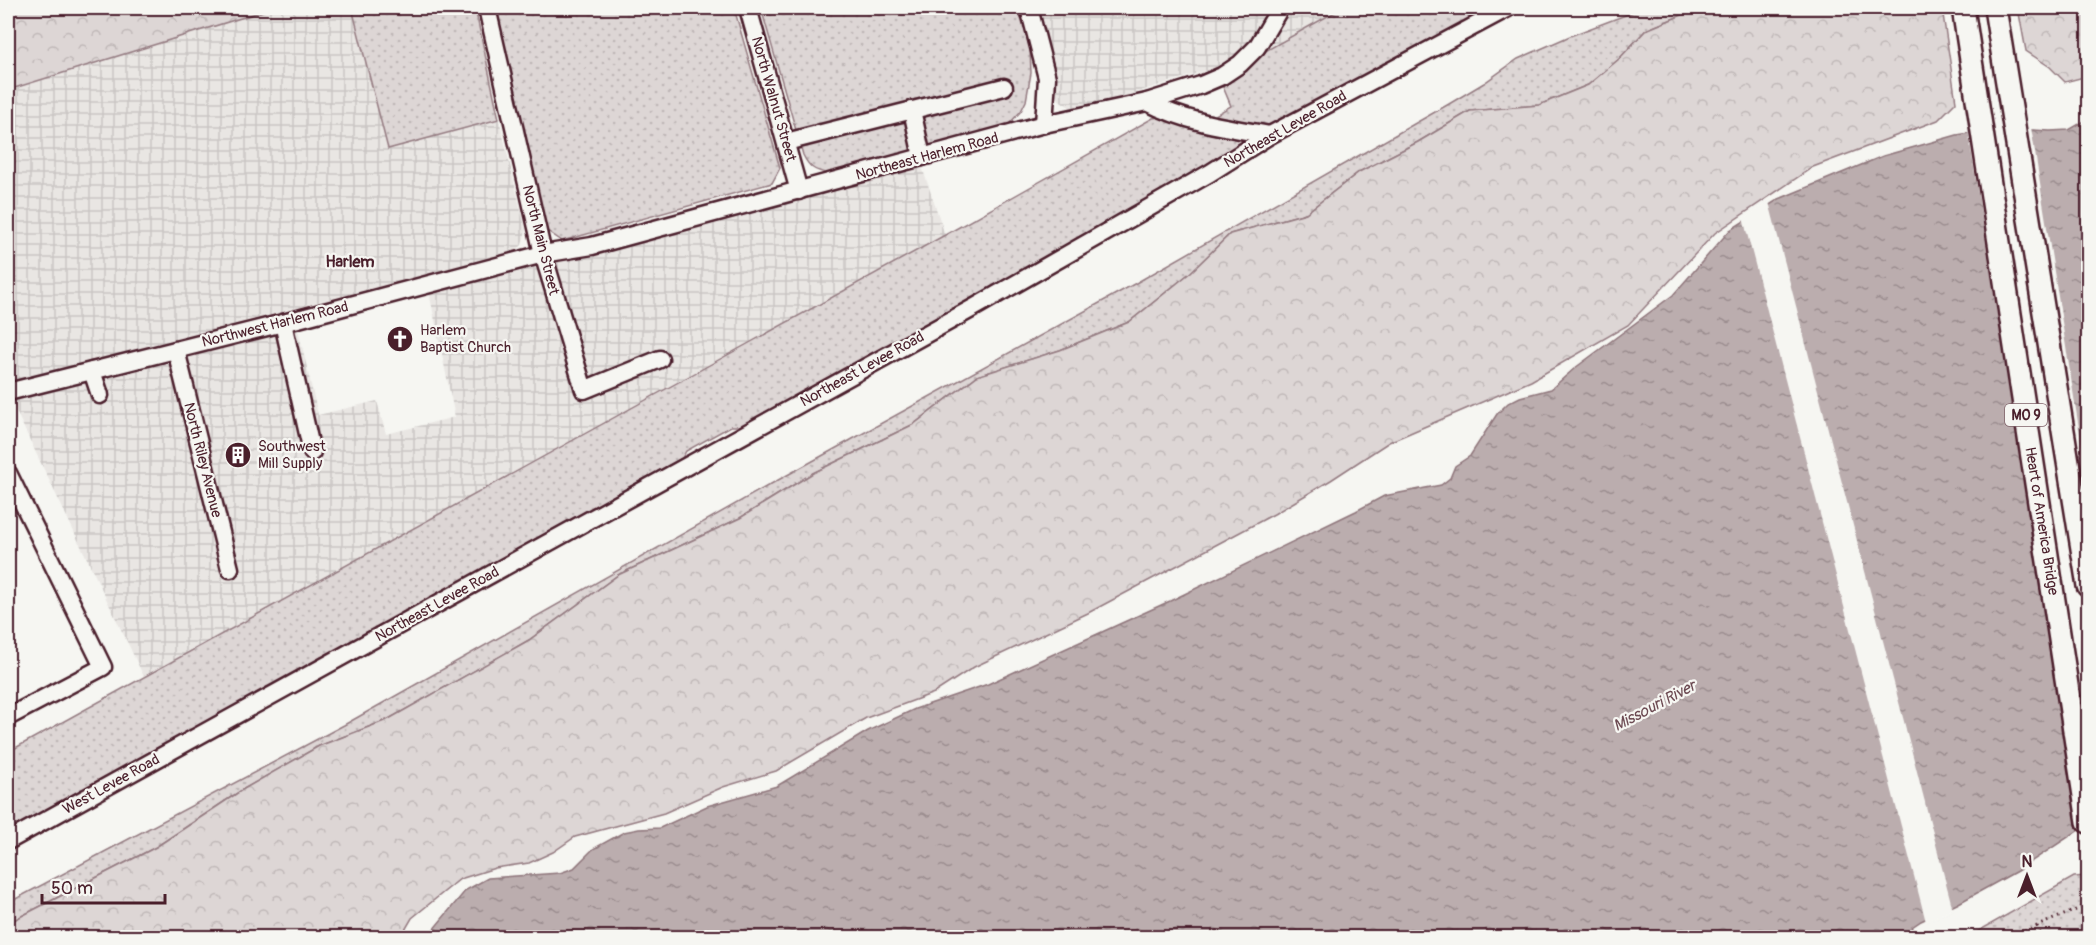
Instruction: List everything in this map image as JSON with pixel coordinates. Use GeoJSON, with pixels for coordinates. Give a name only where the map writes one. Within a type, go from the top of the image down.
{"type":"FeatureCollection","features":[{"type":"Feature","properties":{"kind":"main road","name":"Heart of America Bridge"},"geometry":{"type":"LineString","coordinates":[[1963,8],[2088,822]]}},
{"type":"Feature","properties":{"kind":"main road","name":"MO 9"},"geometry":{"type":"LineString","coordinates":[[1995,8],[2088,586]]}},
{"type":"Feature","properties":{"kind":"street","name":"North Main Street"},"geometry":{"type":"LineString","coordinates":[[487,8],[543,254],[584,390],[660,359]]}},
{"type":"Feature","properties":{"kind":"street","name":"North Walnut Street"},"geometry":{"type":"LineString","coordinates":[[748,8],[799,191]]}},
{"type":"Feature","properties":{"kind":"street"},"geometry":{"type":"LineString","coordinates":[[1029,8],[1047,78],[1044,124]]}},
{"type":"Feature","properties":{"kind":"street","name":"Northeast Harlem Road"},"geometry":{"type":"LineString","coordinates":[[543,254],[592,246],[1044,124],[1147,102],[1201,85],[1222,76],[1240,64],[1257,48],[1280,8]]}},
{"type":"Feature","properties":{"kind":"street","name":"Northeast Levee Road"},"geometry":{"type":"LineString","coordinates":[[214,727],[975,307],[1210,173],[1270,135],[1509,8]]}},
{"type":"Feature","properties":{"kind":"street"},"geometry":{"type":"LineString","coordinates":[[786,142],[1004,87]]}},
{"type":"Feature","properties":{"kind":"street"},"geometry":{"type":"LineString","coordinates":[[1147,102],[1171,114],[1232,129],[1270,135]]}},
{"type":"Feature","properties":{"kind":"street"},"geometry":{"type":"LineString","coordinates":[[912,110],[922,157]]}},
{"type":"Feature","properties":{"kind":"street","name":"Northwest Harlem Road"},"geometry":{"type":"LineString","coordinates":[[8,392],[283,323],[543,254]]}},
{"type":"Feature","properties":{"kind":"street"},"geometry":{"type":"LineString","coordinates":[[283,323],[312,452]]}},
{"type":"Feature","properties":{"kind":"street","name":"North Riley Avenue"},"geometry":{"type":"LineString","coordinates":[[176,350],[230,569]]}},
{"type":"Feature","properties":{"kind":"street"},"geometry":{"type":"LineString","coordinates":[[92,371],[100,395]]}},
{"type":"Feature","properties":{"kind":"street"},"geometry":{"type":"LineString","coordinates":[[8,472],[104,667],[8,717]]}},
{"type":"Feature","properties":{"kind":"street","name":"West Levee Road"},"geometry":{"type":"LineString","coordinates":[[8,841],[214,727]]}},
{"type":"Feature","properties":{"kind":"path"},"geometry":{"type":"LineString","coordinates":[[2008,938],[2088,905]]}},
{"type":"Feature","properties":{"kind":"path"},"geometry":{"type":"LineString","coordinates":[[2037,926],[2041,938]]}},
{"type":"Feature","properties":{"kind":"path"},"geometry":{"type":"LineString","coordinates":[[2083,938],[2088,934]]}},
{"type":"Feature","properties":{"kind":"shaded area"},"geometry":{"type":"Polygon","coordinates":[[[273,8],[352,8],[388,149],[499,119],[526,231],[522,245],[516,251],[8,383],[8,90],[273,8]]]}},
{"type":"Feature","properties":{"kind":"shaded area"},"geometry":{"type":"Polygon","coordinates":[[[1036,8],[1342,8],[1260,54],[1083,109],[1072,109],[1058,99],[1036,8]]]}},
{"type":"Feature","properties":{"kind":"shaded area"},"geometry":{"type":"Polygon","coordinates":[[[922,167],[945,235],[144,677],[11,401],[297,325],[318,415],[377,401],[386,434],[455,417],[429,292],[922,167]]]}},
{"type":"Feature","properties":{"kind":"green space"},"geometry":{"type":"Polygon","coordinates":[[[8,8],[273,8],[8,90],[8,8]]]}},
{"type":"Feature","properties":{"kind":"green space"},"geometry":{"type":"Polygon","coordinates":[[[352,8],[475,8],[499,119],[388,149],[352,8]]]}},
{"type":"Feature","properties":{"kind":"green space"},"geometry":{"type":"Polygon","coordinates":[[[496,8],[734,8],[780,168],[772,183],[562,241],[546,230],[496,8]]]}},
{"type":"Feature","properties":{"kind":"green space"},"geometry":{"type":"Polygon","coordinates":[[[761,8],[1018,8],[1030,49],[1031,73],[1026,101],[1021,111],[1008,125],[827,173],[819,171],[812,168],[803,155],[761,8]]]}},
{"type":"Feature","properties":{"kind":"green space"},"geometry":{"type":"Polygon","coordinates":[[[1342,8],[1492,8],[1274,125],[1262,127],[1210,118],[1231,106],[1221,82],[1260,54],[1342,8]]]}},
{"type":"Feature","properties":{"kind":"green space"},"geometry":{"type":"Polygon","coordinates":[[[1644,8],[1699,8],[1646,30],[1619,59],[1588,85],[1539,105],[1470,111],[1418,142],[1359,172],[1306,213],[1230,234],[1191,272],[1129,322],[1060,350],[977,376],[914,424],[813,473],[740,518],[618,575],[529,640],[387,720],[319,746],[242,790],[156,847],[8,923],[8,903],[344,725],[771,484],[1136,283],[1449,104],[1518,59],[1570,36],[1644,8]]]}},
{"type":"Feature","properties":{"kind":"green space"},"geometry":{"type":"Polygon","coordinates":[[[1699,8],[1942,8],[1956,102],[1938,120],[1813,167],[1715,233],[1628,325],[1531,381],[1389,442],[1274,514],[1088,613],[974,667],[934,693],[866,718],[776,771],[723,787],[664,813],[575,837],[553,852],[529,863],[495,868],[460,879],[412,918],[401,937],[8,937],[8,923],[156,847],[242,790],[319,746],[387,720],[529,640],[618,575],[740,518],[813,473],[914,424],[977,376],[1060,350],[1129,322],[1191,272],[1230,234],[1306,213],[1359,172],[1418,142],[1470,111],[1539,105],[1588,85],[1619,59],[1646,30],[1699,8]]]}},
{"type":"Feature","properties":{"kind":"green space"},"geometry":{"type":"Polygon","coordinates":[[[2018,8],[2088,8],[2088,76],[2065,82],[2050,67],[2026,51],[2018,8]]]}},
{"type":"Feature","properties":{"kind":"green space"},"geometry":{"type":"Polygon","coordinates":[[[1161,117],[1241,136],[1245,139],[1243,145],[915,331],[742,426],[731,426],[686,451],[682,458],[8,832],[8,752],[1153,118],[1161,117]]]}},
{"type":"Feature","properties":{"kind":"green space"},"geometry":{"type":"Polygon","coordinates":[[[2088,876],[2088,937],[1968,937],[2074,877],[2088,876]]]}},
{"type":"Feature","properties":{"kind":"water","name":"Missouri River"},"geometry":{"type":"Polygon","coordinates":[[[2088,117],[2088,824],[2017,871],[1921,921],[1912,927],[1908,934],[1899,938],[430,938],[432,931],[466,890],[488,878],[560,873],[574,868],[593,849],[624,832],[660,828],[707,806],[777,786],[868,731],[915,709],[988,684],[1170,601],[1384,496],[1441,485],[1450,478],[1455,466],[1470,456],[1497,414],[1508,403],[1520,397],[1551,389],[1575,368],[1673,295],[1730,230],[1779,199],[1883,156],[1957,135],[2000,128],[2069,130],[2088,117]]]}},
{"type":"Feature","properties":{"kind":"pier"},"geometry":{"type":"Polygon","coordinates":[[[2000,125],[2031,127],[2088,485],[2088,828],[2079,833],[1968,130],[2000,125]]]}},
{"type":"Feature","properties":{"kind":"pier"},"geometry":{"type":"Polygon","coordinates":[[[1769,202],[1953,910],[1926,922],[1743,218],[1769,202]]]}},
{"type":"Feature","properties":{"kind":"place","name":"Harlem Baptist Church"},"geometry":{"type":"Point","coordinates":[400,339]}},
{"type":"Feature","properties":{"kind":"place","name":"Southwest Mill Supply"},"geometry":{"type":"Point","coordinates":[238,455]}},
{"type":"Feature","properties":{"kind":"district","name":"Harlem"},"geometry":{"type":"Point","coordinates":[350,261]}}]}
